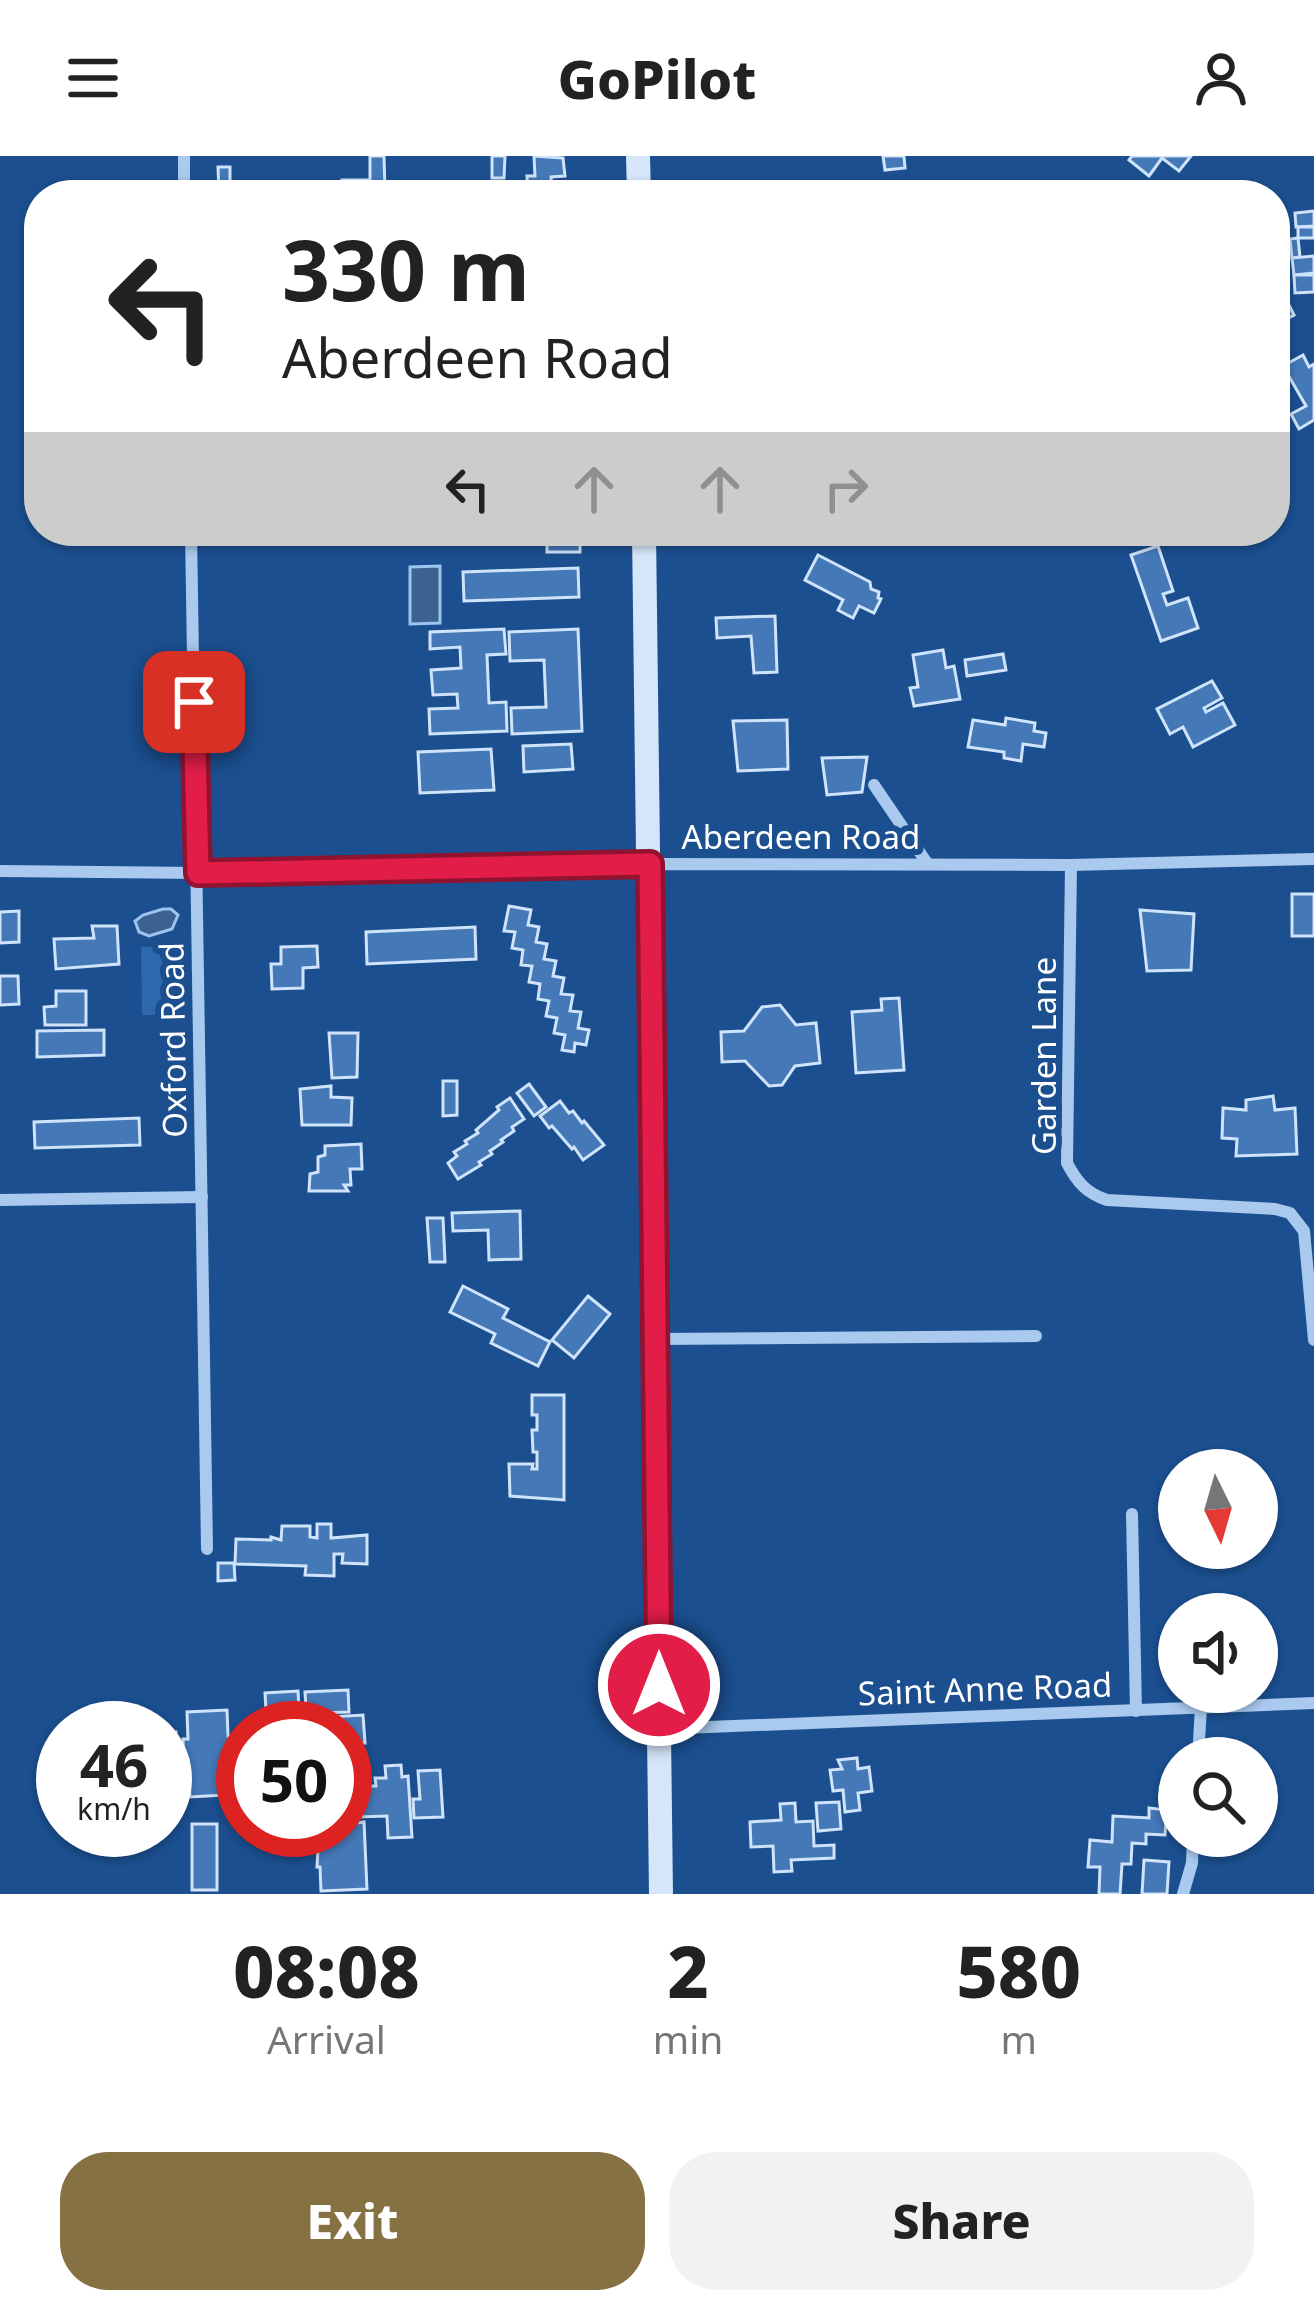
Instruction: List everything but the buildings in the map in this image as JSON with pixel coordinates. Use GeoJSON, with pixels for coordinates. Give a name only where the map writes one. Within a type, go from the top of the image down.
{"type":"FeatureCollection","features":[{"type":"Feature","properties":{"kind":"main road"},"geometry":{"type":"LineString","coordinates":[[644,546],[662,1894]]}},
{"type":"Feature","properties":{"kind":"street","name":"Oxford Road"},"geometry":{"type":"LineString","coordinates":[[191,546],[207,1549]]}},
{"type":"Feature","properties":{"kind":"street"},"geometry":{"type":"LineString","coordinates":[[874,785],[927,863]]}},
{"type":"Feature","properties":{"kind":"street","name":"Aberdeen Road"},"geometry":{"type":"LineString","coordinates":[[0,871],[198,873],[1314,859]]}},
{"type":"Feature","properties":{"kind":"street","name":"Garden Lane"},"geometry":{"type":"LineString","coordinates":[[1070,865],[1067,1162],[1074,1177],[1084,1189],[1107,1201],[1290,1213],[1304,1231],[1314,1340]]}},
{"type":"Feature","properties":{"kind":"street"},"geometry":{"type":"LineString","coordinates":[[0,1200],[202,1197]]}},
{"type":"Feature","properties":{"kind":"street"},"geometry":{"type":"LineString","coordinates":[[656,1339],[1036,1336]]}},
{"type":"Feature","properties":{"kind":"street"},"geometry":{"type":"LineString","coordinates":[[1132,1514],[1136,1711]]}},
{"type":"Feature","properties":{"kind":"street","name":"Saint Anne Road"},"geometry":{"type":"LineString","coordinates":[[1278,1704],[1314,1703]]}},
{"type":"Feature","properties":{"kind":"street","name":"Saint Anne Road"},"geometry":{"type":"LineString","coordinates":[[659,1729],[1158,1710]]}},
{"type":"Feature","properties":{"kind":"street"},"geometry":{"type":"LineString","coordinates":[[1183,1894],[1192,1857]]}},
{"type":"Feature","properties":{"kind":"shaded area"},"geometry":{"type":"Polygon","coordinates":[[[440,566],[440,623],[410,624],[410,567],[440,566]]]}},
{"type":"Feature","properties":{"kind":"shaded area"},"geometry":{"type":"Polygon","coordinates":[[[163,909],[178,915],[172,929],[149,936],[139,932],[135,921],[163,909]]]}},
{"type":"Feature","properties":{"kind":"shaded area"},"geometry":{"type":"Polygon","coordinates":[[[183,946],[184,1015],[142,1015],[141,947],[183,946]]]}},
{"type":"Feature","properties":{"kind":"route"},"geometry":{"type":"LineString","coordinates":[[194,702],[198,873],[650,864],[659,1685]]}}]}
